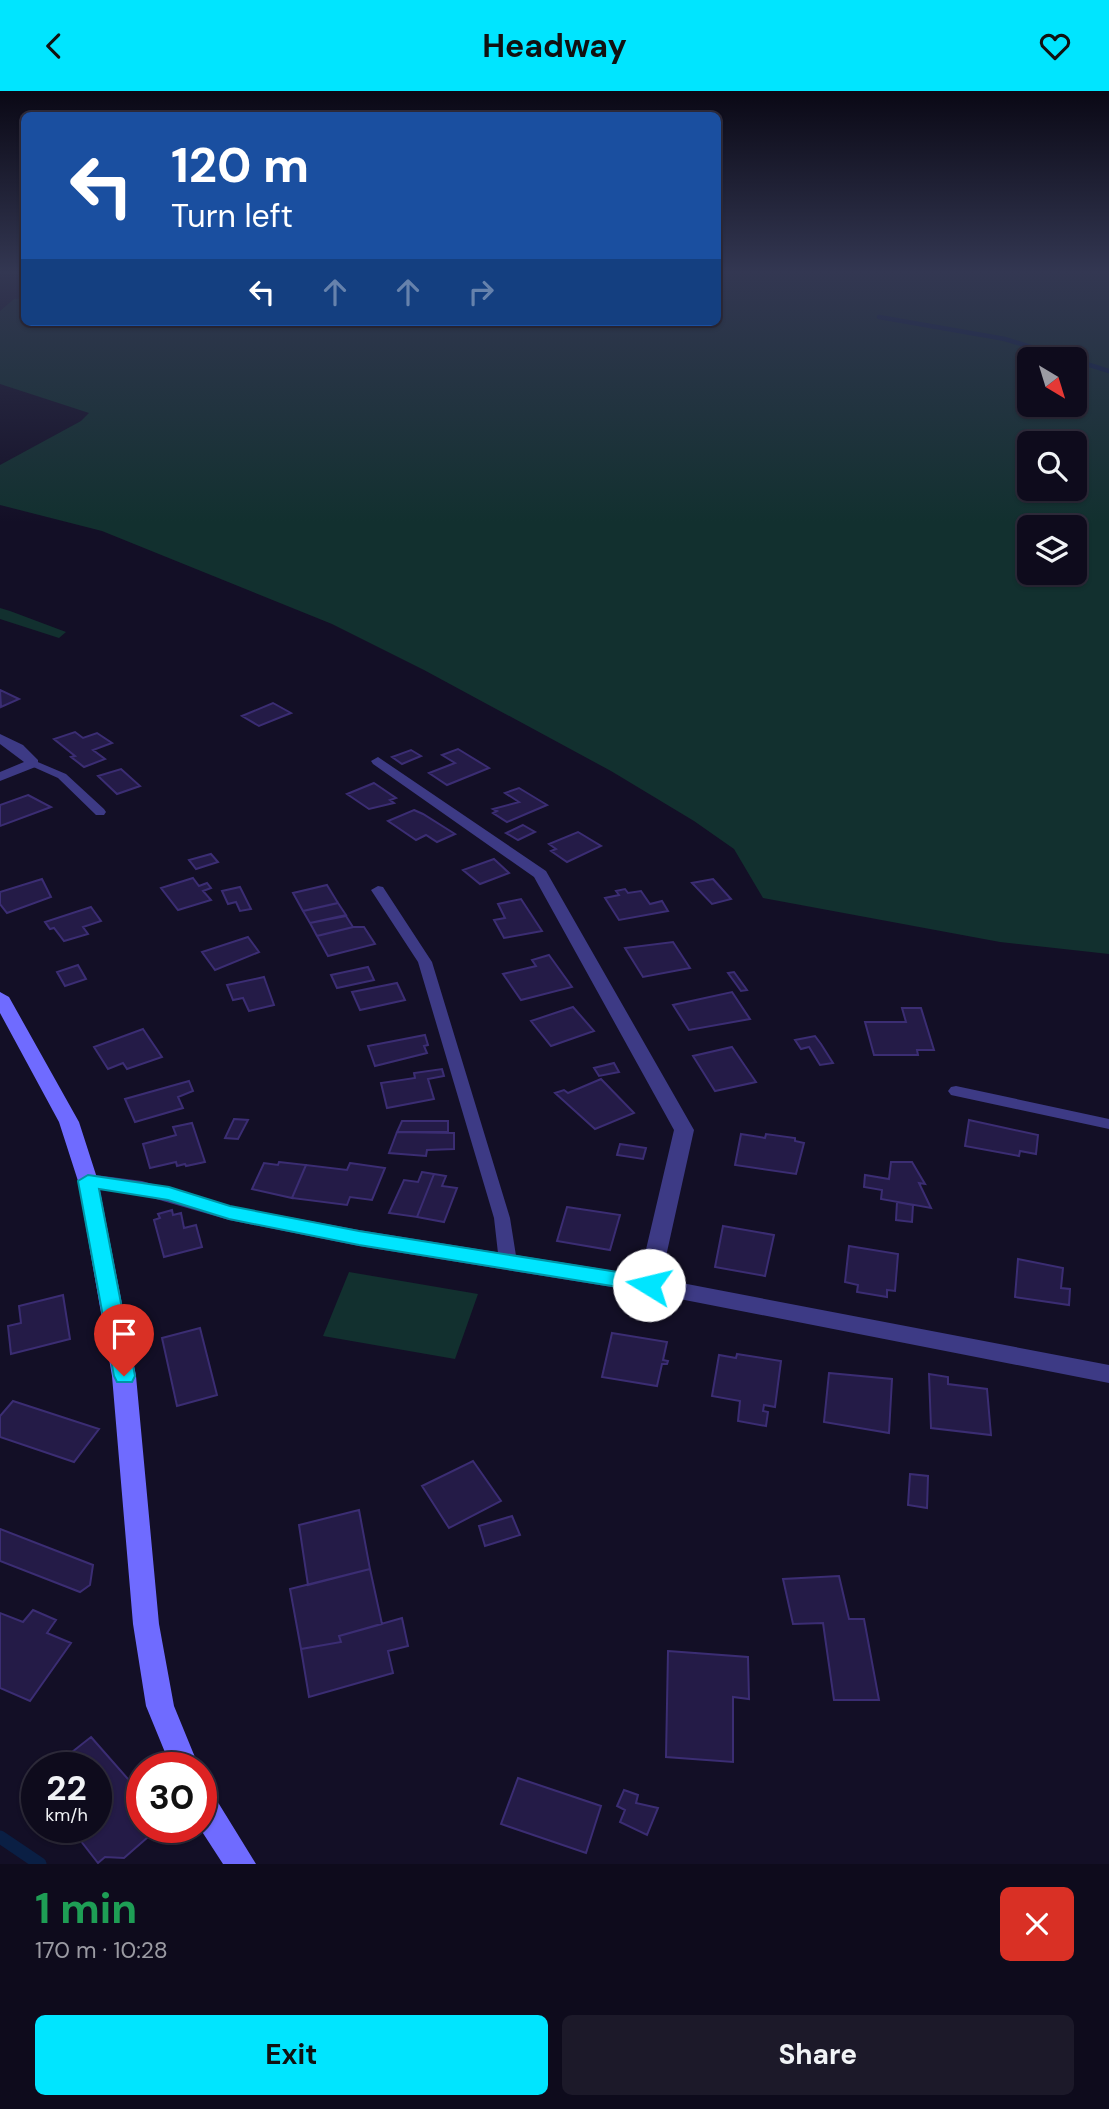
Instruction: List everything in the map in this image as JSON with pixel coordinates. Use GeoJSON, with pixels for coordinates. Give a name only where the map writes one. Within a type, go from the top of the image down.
{"type":"FeatureCollection","features":[{"type":"Feature","properties":{"kind":"main road"},"geometry":{"type":"LineString","coordinates":[[0,997],[69,1122],[88,1181],[124,1376],[146,1624],[160,1706],[179,1752]]}},
{"type":"Feature","properties":{"kind":"main road"},"geometry":{"type":"LineString","coordinates":[[217,1829],[241,1864]]}},
{"type":"Feature","properties":{"kind":"street"},"geometry":{"type":"LineString","coordinates":[[0,738],[19,748],[33,764],[0,777]]}},
{"type":"Feature","properties":{"kind":"street"},"geometry":{"type":"LineString","coordinates":[[378,761],[540,873],[684,1130],[649,1285]]}},
{"type":"Feature","properties":{"kind":"street"},"geometry":{"type":"LineString","coordinates":[[88,1181],[156,1190],[229,1213],[649,1285],[1109,1374]]}},
{"type":"Feature","properties":{"kind":"lane"},"geometry":{"type":"LineString","coordinates":[[33,764],[62,776],[100,812]]}},
{"type":"Feature","properties":{"kind":"lane"},"geometry":{"type":"LineString","coordinates":[[378,890],[425,962],[502,1217],[508,1262]]}},
{"type":"Feature","properties":{"kind":"lane"},"geometry":{"type":"LineString","coordinates":[[956,1091],[1109,1124]]}},
{"type":"Feature","properties":{"kind":"green space"},"geometry":{"type":"Polygon","coordinates":[[[0,357],[1017,357],[1017,417],[1087,417],[1087,357],[1109,357],[1109,954],[1000,942],[763,898],[734,849],[694,821],[611,771],[424,670],[332,624],[102,531],[0,505],[0,465],[81,421],[89,413],[0,384],[0,357]]]}},
{"type":"Feature","properties":{"kind":"green space"},"geometry":{"type":"Polygon","coordinates":[[[0,608],[66,632],[59,638],[0,619],[0,608]]]}},
{"type":"Feature","properties":{"kind":"green space"},"geometry":{"type":"Polygon","coordinates":[[[349,1272],[478,1294],[455,1359],[323,1336],[349,1272]]]}},
{"type":"Feature","properties":{"kind":"building"},"geometry":{"type":"Polygon","coordinates":[[[0,690],[19,699],[1,707],[0,690]]]}},
{"type":"Feature","properties":{"kind":"building"},"geometry":{"type":"Polygon","coordinates":[[[273,703],[291,713],[259,726],[242,716],[273,703]]]}},
{"type":"Feature","properties":{"kind":"building"},"geometry":{"type":"Polygon","coordinates":[[[75,732],[83,738],[97,733],[112,743],[93,750],[105,759],[84,767],[54,739],[75,732]]]}},
{"type":"Feature","properties":{"kind":"building"},"geometry":{"type":"Polygon","coordinates":[[[458,749],[489,768],[447,785],[429,773],[455,763],[442,755],[458,749]]]}},
{"type":"Feature","properties":{"kind":"building"},"geometry":{"type":"Polygon","coordinates":[[[411,750],[421,756],[402,764],[392,757],[411,750]]]}},
{"type":"Feature","properties":{"kind":"building"},"geometry":{"type":"Polygon","coordinates":[[[121,769],[140,786],[117,794],[98,776],[121,769]]]}},
{"type":"Feature","properties":{"kind":"building"},"geometry":{"type":"Polygon","coordinates":[[[374,783],[396,798],[390,800],[394,803],[369,809],[347,794],[374,783]]]}},
{"type":"Feature","properties":{"kind":"building"},"geometry":{"type":"Polygon","coordinates":[[[519,788],[547,805],[507,822],[493,813],[497,811],[493,809],[519,802],[505,793],[519,788]]]}},
{"type":"Feature","properties":{"kind":"building"},"geometry":{"type":"Polygon","coordinates":[[[28,795],[51,807],[0,826],[0,805],[28,795]]]}},
{"type":"Feature","properties":{"kind":"building"},"geometry":{"type":"Polygon","coordinates":[[[414,810],[455,834],[437,842],[426,835],[416,840],[388,821],[414,810]]]}},
{"type":"Feature","properties":{"kind":"building"},"geometry":{"type":"Polygon","coordinates":[[[523,825],[535,832],[518,840],[506,833],[523,825]]]}},
{"type":"Feature","properties":{"kind":"building"},"geometry":{"type":"Polygon","coordinates":[[[578,832],[601,846],[567,862],[551,851],[556,849],[549,844],[578,832]]]}},
{"type":"Feature","properties":{"kind":"building"},"geometry":{"type":"Polygon","coordinates":[[[211,854],[218,862],[196,869],[189,860],[211,854]]]}},
{"type":"Feature","properties":{"kind":"building"},"geometry":{"type":"Polygon","coordinates":[[[494,859],[509,873],[480,884],[463,870],[494,859]]]}},
{"type":"Feature","properties":{"kind":"building"},"geometry":{"type":"Polygon","coordinates":[[[193,878],[199,886],[207,883],[211,888],[203,891],[211,900],[178,910],[161,888],[193,878]]]}},
{"type":"Feature","properties":{"kind":"building"},"geometry":{"type":"Polygon","coordinates":[[[42,879],[51,897],[7,913],[0,904],[0,892],[42,879]]]}},
{"type":"Feature","properties":{"kind":"building"},"geometry":{"type":"Polygon","coordinates":[[[713,879],[731,899],[712,904],[692,883],[713,879]]]}},
{"type":"Feature","properties":{"kind":"building"},"geometry":{"type":"Polygon","coordinates":[[[327,885],[338,903],[303,911],[293,893],[327,885]]]}},
{"type":"Feature","properties":{"kind":"building"},"geometry":{"type":"Polygon","coordinates":[[[240,887],[251,909],[240,911],[236,902],[228,904],[222,891],[240,887]]]}},
{"type":"Feature","properties":{"kind":"building"},"geometry":{"type":"Polygon","coordinates":[[[625,889],[628,893],[641,891],[650,904],[662,901],[668,911],[619,920],[605,898],[619,895],[616,891],[625,889]]]}},
{"type":"Feature","properties":{"kind":"building"},"geometry":{"type":"Polygon","coordinates":[[[521,899],[542,931],[504,938],[494,920],[505,918],[498,904],[521,899]]]}},
{"type":"Feature","properties":{"kind":"building"},"geometry":{"type":"Polygon","coordinates":[[[338,903],[346,915],[310,923],[303,911],[338,903]]]}},
{"type":"Feature","properties":{"kind":"building"},"geometry":{"type":"Polygon","coordinates":[[[91,907],[101,921],[83,927],[88,934],[64,941],[54,928],[50,929],[45,922],[91,907]]]}},
{"type":"Feature","properties":{"kind":"building"},"geometry":{"type":"Polygon","coordinates":[[[346,916],[353,927],[317,936],[310,923],[346,916]]]}},
{"type":"Feature","properties":{"kind":"building"},"geometry":{"type":"Polygon","coordinates":[[[364,927],[375,944],[328,956],[317,936],[364,927]]]}},
{"type":"Feature","properties":{"kind":"building"},"geometry":{"type":"Polygon","coordinates":[[[248,937],[259,952],[215,970],[202,952],[248,937]]]}},
{"type":"Feature","properties":{"kind":"building"},"geometry":{"type":"Polygon","coordinates":[[[673,942],[690,968],[643,977],[625,948],[673,942]]]}},
{"type":"Feature","properties":{"kind":"building"},"geometry":{"type":"Polygon","coordinates":[[[549,955],[572,987],[521,1000],[503,974],[536,966],[532,960],[549,955]]]}},
{"type":"Feature","properties":{"kind":"building"},"geometry":{"type":"Polygon","coordinates":[[[78,965],[86,979],[65,986],[57,972],[78,965]]]}},
{"type":"Feature","properties":{"kind":"building"},"geometry":{"type":"Polygon","coordinates":[[[368,967],[374,980],[337,988],[331,975],[368,967]]]}},
{"type":"Feature","properties":{"kind":"building"},"geometry":{"type":"Polygon","coordinates":[[[734,972],[747,990],[741,991],[728,973],[734,972]]]}},
{"type":"Feature","properties":{"kind":"building"},"geometry":{"type":"Polygon","coordinates":[[[264,977],[274,1005],[249,1011],[243,998],[233,1000],[227,985],[264,977]]]}},
{"type":"Feature","properties":{"kind":"building"},"geometry":{"type":"Polygon","coordinates":[[[397,983],[405,1000],[360,1010],[352,992],[397,983]]]}},
{"type":"Feature","properties":{"kind":"building"},"geometry":{"type":"Polygon","coordinates":[[[732,992],[750,1019],[689,1030],[673,1005],[732,992]]]}},
{"type":"Feature","properties":{"kind":"building"},"geometry":{"type":"Polygon","coordinates":[[[573,1007],[594,1031],[551,1046],[531,1021],[573,1007]]]}},
{"type":"Feature","properties":{"kind":"building"},"geometry":{"type":"Polygon","coordinates":[[[902,1008],[921,1008],[934,1050],[917,1050],[918,1055],[874,1055],[865,1022],[906,1022],[902,1008]]]}},
{"type":"Feature","properties":{"kind":"building"},"geometry":{"type":"Polygon","coordinates":[[[143,1029],[162,1057],[127,1069],[123,1063],[108,1069],[94,1047],[143,1029]]]}},
{"type":"Feature","properties":{"kind":"building"},"geometry":{"type":"Polygon","coordinates":[[[425,1035],[428,1045],[424,1046],[427,1053],[375,1066],[368,1046],[425,1035]]]}},
{"type":"Feature","properties":{"kind":"building"},"geometry":{"type":"Polygon","coordinates":[[[815,1036],[833,1063],[820,1065],[809,1047],[801,1049],[795,1040],[815,1036]]]}},
{"type":"Feature","properties":{"kind":"building"},"geometry":{"type":"Polygon","coordinates":[[[732,1047],[756,1082],[715,1091],[693,1056],[732,1047]]]}},
{"type":"Feature","properties":{"kind":"building"},"geometry":{"type":"Polygon","coordinates":[[[614,1063],[619,1072],[599,1076],[594,1068],[614,1063]]]}},
{"type":"Feature","properties":{"kind":"building"},"geometry":{"type":"Polygon","coordinates":[[[442,1069],[444,1076],[428,1079],[434,1099],[387,1108],[381,1083],[415,1078],[414,1073],[442,1069]]]}},
{"type":"Feature","properties":{"kind":"building"},"geometry":{"type":"Polygon","coordinates":[[[601,1079],[634,1113],[595,1129],[555,1093],[564,1090],[568,1093],[601,1079]]]}},
{"type":"Feature","properties":{"kind":"building"},"geometry":{"type":"Polygon","coordinates":[[[189,1081],[193,1091],[178,1097],[183,1108],[135,1122],[125,1099],[189,1081]]]}},
{"type":"Feature","properties":{"kind":"building"},"geometry":{"type":"Polygon","coordinates":[[[234,1119],[248,1120],[238,1139],[225,1138],[234,1119]]]}},
{"type":"Feature","properties":{"kind":"building"},"geometry":{"type":"Polygon","coordinates":[[[969,1120],[1038,1135],[1036,1154],[1020,1151],[1019,1156],[965,1146],[969,1120]]]}},
{"type":"Feature","properties":{"kind":"building"},"geometry":{"type":"Polygon","coordinates":[[[402,1121],[448,1121],[448,1132],[397,1132],[402,1121]]]}},
{"type":"Feature","properties":{"kind":"building"},"geometry":{"type":"Polygon","coordinates":[[[192,1123],[205,1162],[177,1166],[176,1162],[150,1168],[143,1144],[176,1135],[173,1127],[192,1123]]]}},
{"type":"Feature","properties":{"kind":"building"},"geometry":{"type":"Polygon","coordinates":[[[397,1132],[454,1133],[454,1149],[427,1150],[426,1156],[389,1153],[397,1132]]]}},
{"type":"Feature","properties":{"kind":"building"},"geometry":{"type":"Polygon","coordinates":[[[741,1134],[765,1138],[766,1134],[795,1138],[795,1141],[804,1143],[796,1174],[735,1165],[741,1134]]]}},
{"type":"Feature","properties":{"kind":"building"},"geometry":{"type":"Polygon","coordinates":[[[620,1144],[646,1148],[643,1159],[617,1155],[620,1144]]]}},
{"type":"Feature","properties":{"kind":"building"},"geometry":{"type":"Polygon","coordinates":[[[279,1162],[306,1165],[292,1198],[252,1189],[264,1163],[278,1165],[279,1162]]]}},
{"type":"Feature","properties":{"kind":"building"},"geometry":{"type":"Polygon","coordinates":[[[891,1162],[912,1162],[925,1184],[919,1183],[931,1208],[881,1199],[882,1190],[864,1187],[865,1175],[889,1179],[891,1162]]]}},
{"type":"Feature","properties":{"kind":"building"},"geometry":{"type":"Polygon","coordinates":[[[350,1163],[385,1168],[372,1200],[350,1197],[347,1205],[292,1198],[306,1165],[347,1170],[350,1163]]]}},
{"type":"Feature","properties":{"kind":"building"},"geometry":{"type":"Polygon","coordinates":[[[422,1172],[434,1174],[417,1217],[389,1213],[404,1180],[418,1182],[422,1172]]]}},
{"type":"Feature","properties":{"kind":"building"},"geometry":{"type":"Polygon","coordinates":[[[434,1174],[446,1176],[442,1186],[457,1188],[444,1222],[417,1217],[434,1174]]]}},
{"type":"Feature","properties":{"kind":"building"},"geometry":{"type":"Polygon","coordinates":[[[897,1202],[913,1205],[912,1222],[896,1220],[897,1202]]]}},
{"type":"Feature","properties":{"kind":"building"},"geometry":{"type":"Polygon","coordinates":[[[567,1207],[620,1215],[610,1250],[557,1241],[567,1207]]]}},
{"type":"Feature","properties":{"kind":"building"},"geometry":{"type":"Polygon","coordinates":[[[172,1210],[173,1215],[181,1213],[184,1228],[196,1225],[202,1247],[164,1257],[154,1220],[160,1218],[158,1214],[172,1210]]]}},
{"type":"Feature","properties":{"kind":"building"},"geometry":{"type":"Polygon","coordinates":[[[723,1226],[774,1235],[765,1276],[715,1267],[723,1226]]]}},
{"type":"Feature","properties":{"kind":"building"},"geometry":{"type":"Polygon","coordinates":[[[849,1246],[898,1254],[895,1291],[887,1290],[887,1297],[857,1292],[858,1285],[845,1282],[849,1246]]]}},
{"type":"Feature","properties":{"kind":"building"},"geometry":{"type":"Polygon","coordinates":[[[1018,1259],[1063,1268],[1061,1288],[1070,1289],[1069,1305],[1015,1297],[1018,1259]]]}},
{"type":"Feature","properties":{"kind":"building"},"geometry":{"type":"Polygon","coordinates":[[[63,1295],[70,1339],[11,1354],[8,1326],[21,1323],[19,1306],[63,1295]]]}},
{"type":"Feature","properties":{"kind":"building"},"geometry":{"type":"Polygon","coordinates":[[[200,1328],[217,1395],[177,1406],[162,1338],[200,1328]]]}},
{"type":"Feature","properties":{"kind":"building"},"geometry":{"type":"Polygon","coordinates":[[[612,1333],[667,1342],[663,1360],[668,1361],[667,1364],[662,1364],[657,1386],[602,1377],[612,1333]]]}},
{"type":"Feature","properties":{"kind":"building"},"geometry":{"type":"Polygon","coordinates":[[[737,1354],[781,1361],[775,1407],[764,1405],[763,1411],[768,1412],[766,1426],[738,1421],[740,1401],[712,1396],[719,1355],[736,1358],[737,1354]]]}},
{"type":"Feature","properties":{"kind":"building"},"geometry":{"type":"Polygon","coordinates":[[[829,1373],[892,1379],[889,1433],[824,1422],[829,1373]]]}},
{"type":"Feature","properties":{"kind":"building"},"geometry":{"type":"Polygon","coordinates":[[[929,1374],[948,1377],[948,1384],[987,1389],[991,1435],[931,1428],[929,1374]]]}},
{"type":"Feature","properties":{"kind":"building"},"geometry":{"type":"Polygon","coordinates":[[[13,1401],[99,1429],[74,1462],[0,1437],[0,1416],[13,1401]]]}},
{"type":"Feature","properties":{"kind":"building"},"geometry":{"type":"Polygon","coordinates":[[[473,1461],[501,1501],[449,1528],[422,1486],[473,1461]]]}},
{"type":"Feature","properties":{"kind":"building"},"geometry":{"type":"Polygon","coordinates":[[[910,1474],[928,1476],[927,1508],[908,1505],[910,1474]]]}},
{"type":"Feature","properties":{"kind":"building"},"geometry":{"type":"Polygon","coordinates":[[[359,1510],[370,1569],[308,1585],[299,1525],[359,1510]]]}},
{"type":"Feature","properties":{"kind":"building"},"geometry":{"type":"Polygon","coordinates":[[[512,1516],[520,1535],[485,1546],[479,1526],[512,1516]]]}},
{"type":"Feature","properties":{"kind":"building"},"geometry":{"type":"Polygon","coordinates":[[[0,1529],[93,1565],[90,1585],[80,1592],[0,1561],[0,1529]]]}},
{"type":"Feature","properties":{"kind":"building"},"geometry":{"type":"Polygon","coordinates":[[[370,1569],[382,1624],[339,1636],[341,1642],[301,1649],[290,1589],[370,1569]]]}},
{"type":"Feature","properties":{"kind":"building"},"geometry":{"type":"Polygon","coordinates":[[[839,1576],[849,1619],[864,1619],[879,1700],[834,1700],[823,1623],[793,1624],[783,1579],[839,1576]]]}},
{"type":"Feature","properties":{"kind":"building"},"geometry":{"type":"Polygon","coordinates":[[[33,1610],[56,1620],[47,1633],[71,1643],[30,1701],[0,1688],[0,1613],[23,1622],[33,1610]]]}},
{"type":"Feature","properties":{"kind":"building"},"geometry":{"type":"Polygon","coordinates":[[[402,1618],[408,1646],[388,1651],[393,1673],[309,1697],[301,1649],[341,1642],[339,1636],[402,1618]]]}},
{"type":"Feature","properties":{"kind":"building"},"geometry":{"type":"Polygon","coordinates":[[[668,1651],[748,1657],[749,1699],[733,1697],[733,1762],[666,1757],[668,1651]]]}},
{"type":"Feature","properties":{"kind":"building"},"geometry":{"type":"Polygon","coordinates":[[[91,1737],[104,1752],[72,1752],[91,1737]]]}},
{"type":"Feature","properties":{"kind":"building"},"geometry":{"type":"Polygon","coordinates":[[[112,1761],[126,1777],[126,1843],[141,1843],[124,1858],[105,1857],[98,1863],[82,1843],[112,1843],[112,1761]]]}},
{"type":"Feature","properties":{"kind":"building"},"geometry":{"type":"Polygon","coordinates":[[[518,1778],[601,1806],[586,1853],[501,1824],[518,1778]]]}},
{"type":"Feature","properties":{"kind":"building"},"geometry":{"type":"Polygon","coordinates":[[[624,1790],[638,1795],[636,1803],[658,1808],[647,1835],[620,1822],[625,1810],[617,1806],[624,1790]]]}},
{"type":"Feature","properties":{"kind":"waterway"},"geometry":{"type":"LineString","coordinates":[[1087,364],[1109,371]]}},
{"type":"Feature","properties":{"kind":"waterway"},"geometry":{"type":"LineString","coordinates":[[0,1837],[40,1864]]}},
{"type":"Feature","properties":{"kind":"route"},"geometry":{"type":"LineString","coordinates":[[124,1376],[88,1181],[169,1193],[229,1213],[359,1238],[649,1285]]}}]}
